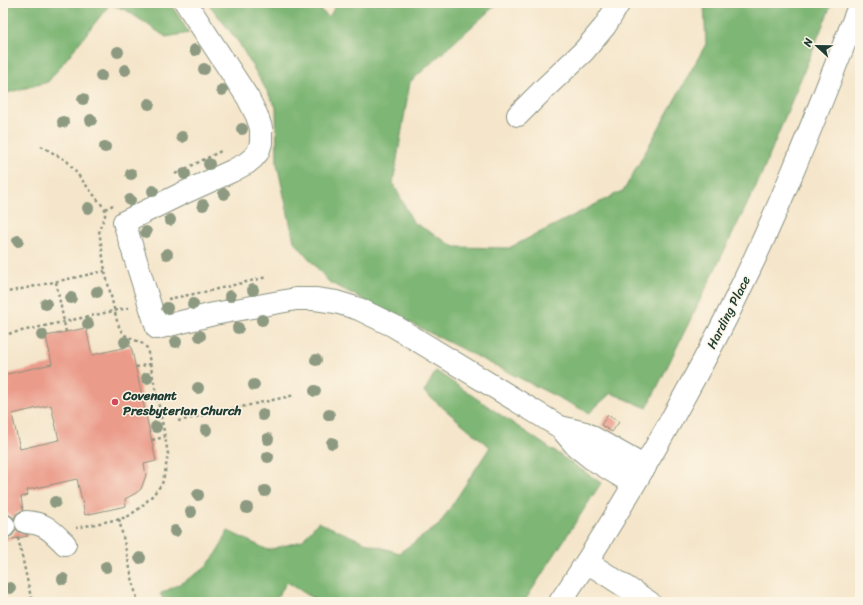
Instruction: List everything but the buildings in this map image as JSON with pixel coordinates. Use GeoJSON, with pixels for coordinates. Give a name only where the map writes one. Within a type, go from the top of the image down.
{"type":"FeatureCollection","features":[{"type":"Feature","properties":{"kind":"main road"},"geometry":{"type":"LineString","coordinates":[[186,3],[248,98],[262,128],[262,139],[258,152],[247,163],[124,222],[157,328],[214,314],[296,299],[315,299],[336,302],[359,309],[394,326],[560,427],[585,433],[640,475]]}},
{"type":"Feature","properties":{"kind":"main road"},"geometry":{"type":"LineString","coordinates":[[518,115],[584,51],[605,26],[619,3]]}},
{"type":"Feature","properties":{"kind":"main road","name":"Harding Place"},"geometry":{"type":"LineString","coordinates":[[560,602],[587,562],[640,475],[698,372],[742,285],[786,189],[860,4]]}},
{"type":"Feature","properties":{"kind":"main road"},"geometry":{"type":"LineString","coordinates":[[12,528],[33,522],[43,525],[54,533],[70,536]]}},
{"type":"Feature","properties":{"kind":"main road"},"geometry":{"type":"LineString","coordinates":[[587,562],[649,602]]}},
{"type":"Feature","properties":{"kind":"path"},"geometry":{"type":"LineString","coordinates":[[41,146],[67,161],[105,209],[105,216],[100,230],[105,271],[114,311],[120,329],[125,335],[148,348],[168,454],[162,484],[140,508],[127,517],[70,536]]}},
{"type":"Feature","properties":{"kind":"path"},"geometry":{"type":"LineString","coordinates":[[3,293],[105,271]]}},
{"type":"Feature","properties":{"kind":"path"},"geometry":{"type":"LineString","coordinates":[[56,281],[66,332]]}},
{"type":"Feature","properties":{"kind":"path"},"geometry":{"type":"LineString","coordinates":[[136,367],[151,364]]}},
{"type":"Feature","properties":{"kind":"path"},"geometry":{"type":"LineString","coordinates":[[178,421],[295,395]]}},
{"type":"Feature","properties":{"kind":"path"},"geometry":{"type":"LineString","coordinates":[[152,440],[165,437]]}},
{"type":"Feature","properties":{"kind":"path"},"geometry":{"type":"LineString","coordinates":[[119,519],[138,602]]}},
{"type":"Feature","properties":{"kind":"path"},"geometry":{"type":"LineString","coordinates":[[12,528],[32,602]]}},
{"type":"Feature","properties":{"kind":"green space"},"geometry":{"type":"Polygon","coordinates":[[[3,3],[170,3],[189,33],[166,37],[126,10],[110,4],[48,82],[3,94],[3,3]]]}},
{"type":"Feature","properties":{"kind":"green space"},"geometry":{"type":"Polygon","coordinates":[[[208,3],[312,3],[329,17],[337,3],[498,3],[410,82],[393,183],[413,222],[455,247],[509,248],[624,190],[706,44],[704,3],[832,3],[760,178],[647,408],[611,393],[589,413],[329,282],[294,241],[277,164],[276,107],[239,43],[208,3]]]}},
{"type":"Feature","properties":{"kind":"green space"},"geometry":{"type":"Polygon","coordinates":[[[436,371],[601,483],[524,602],[319,602],[287,582],[274,602],[166,602],[160,594],[204,569],[217,553],[228,531],[268,550],[302,541],[318,522],[369,544],[399,553],[439,525],[490,447],[424,392],[436,371]]]}},
{"type":"Feature","properties":{"kind":"place","name":"Covenant Presbyterian Church"},"geometry":{"type":"Point","coordinates":[115,402]}}]}
